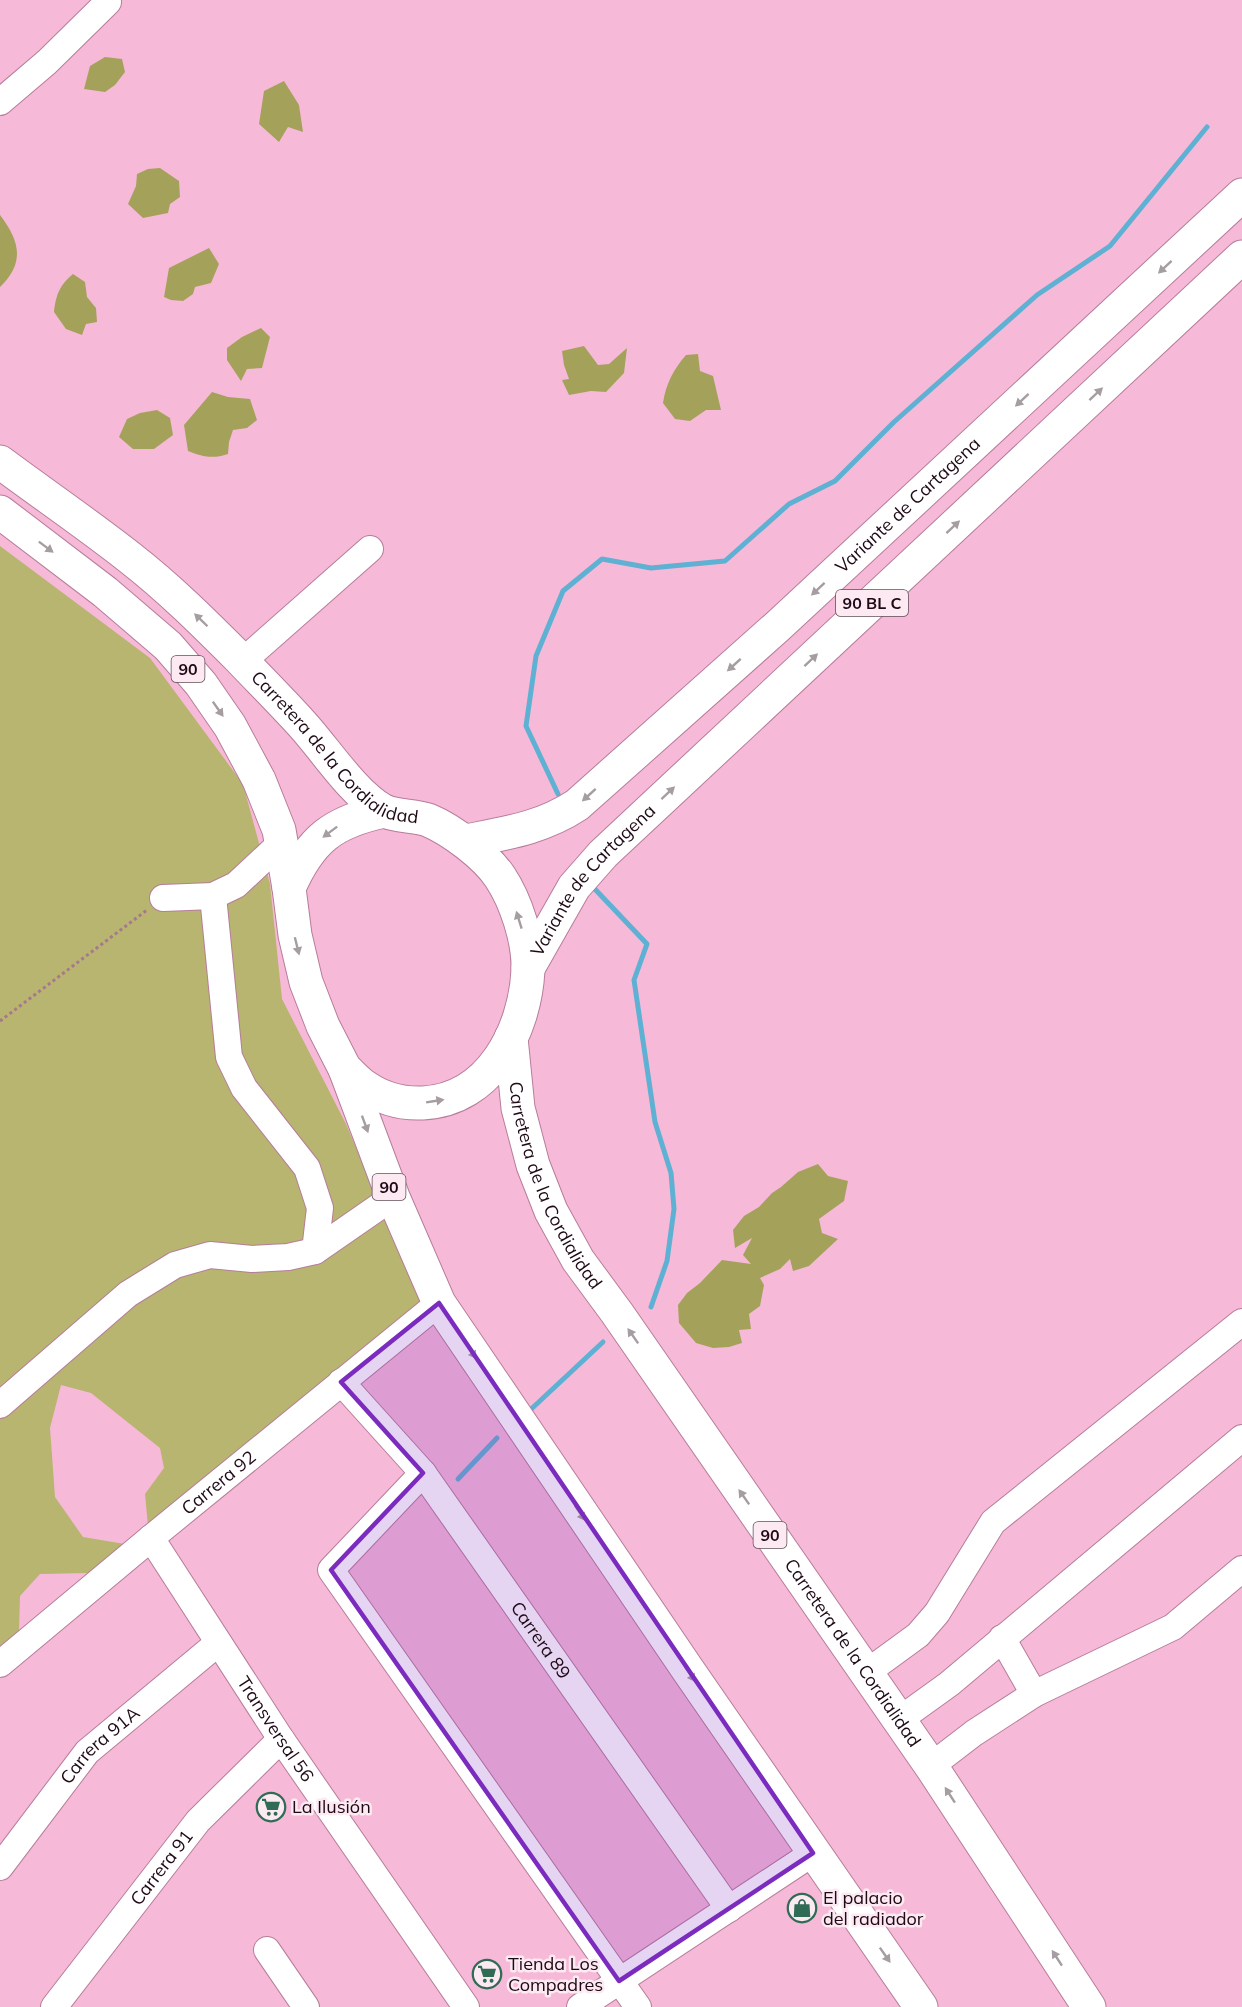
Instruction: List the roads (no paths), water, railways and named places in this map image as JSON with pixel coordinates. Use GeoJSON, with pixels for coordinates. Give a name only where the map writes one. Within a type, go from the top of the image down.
{"type":"FeatureCollection","features":[{"type":"Feature","properties":{"kind":"highway","name":"Variante de Cartagena"},"geometry":{"type":"LineString","coordinates":[[466,841],[529,828],[549,821],[577,805],[778,626],[1242,195]]}},
{"type":"Feature","properties":{"kind":"highway","name":"Variante de Cartagena"},"geometry":{"type":"LineString","coordinates":[[528,968],[574,887],[603,854],[1242,257]]}},
{"type":"Feature","properties":{"kind":"highway","name":"Carretera de la Cordialidad"},"geometry":{"type":"LineString","coordinates":[[0,462],[130,558],[176,597],[301,723],[357,788],[384,811],[427,820],[466,841],[500,876],[521,920],[528,968],[523,1004],[511,1038],[518,1108],[533,1165],[551,1211],[578,1260],[931,1766],[1089,2007]]}},
{"type":"Feature","properties":{"kind":"highway","name":"90"},"geometry":{"type":"LineString","coordinates":[[0,512],[105,592],[168,646],[201,684],[230,726],[259,780],[282,842],[289,888]]}},
{"type":"Feature","properties":{"kind":"highway"},"geometry":{"type":"LineString","coordinates":[[384,811],[359,816],[336,827],[316,844],[300,864],[289,888],[295,935],[306,982],[323,1026],[345,1069],[364,1086],[386,1098],[411,1104],[437,1102],[461,1095],[482,1080],[499,1061],[511,1038]]}},
{"type":"Feature","properties":{"kind":"highway","name":"90"},"geometry":{"type":"LineString","coordinates":[[345,1069],[393,1197],[439,1303],[813,1853],[921,2007]]}},
{"type":"Feature","properties":{"kind":"street"},"geometry":{"type":"LineString","coordinates":[[0,102],[47,62],[108,2]]}},
{"type":"Feature","properties":{"kind":"street"},"geometry":{"type":"LineString","coordinates":[[242,662],[370,549]]}},
{"type":"Feature","properties":{"kind":"street"},"geometry":{"type":"LineString","coordinates":[[163,898],[213,896],[236,885],[282,842]]}},
{"type":"Feature","properties":{"kind":"street"},"geometry":{"type":"LineString","coordinates":[[213,896],[229,1057],[244,1088],[307,1168],[312,1178],[320,1208],[315,1251]]}},
{"type":"Feature","properties":{"kind":"street"},"geometry":{"type":"LineString","coordinates":[[0,1405],[128,1294],[175,1265],[210,1254],[252,1259],[288,1257],[315,1251],[393,1197]]}},
{"type":"Feature","properties":{"kind":"street","name":"Carrera 92"},"geometry":{"type":"LineString","coordinates":[[0,1664],[439,1303]]}},
{"type":"Feature","properties":{"kind":"street"},"geometry":{"type":"LineString","coordinates":[[866,1673],[918,1635],[937,1613],[993,1522],[1242,1322]]}},
{"type":"Feature","properties":{"kind":"street","name":"Carrera 89"},"geometry":{"type":"LineString","coordinates":[[341,1382],[423,1473],[729,1909]]}},
{"type":"Feature","properties":{"kind":"street"},"geometry":{"type":"LineString","coordinates":[[899,1720],[949,1684],[1242,1438]]}},
{"type":"Feature","properties":{"kind":"street"},"geometry":{"type":"LineString","coordinates":[[423,1473],[331,1570],[638,2007]]}},
{"type":"Feature","properties":{"kind":"street","name":"Transversal 56"},"geometry":{"type":"LineString","coordinates":[[151,1538],[281,1739],[466,2007]]}},
{"type":"Feature","properties":{"kind":"street"},"geometry":{"type":"LineString","coordinates":[[931,1766],[974,1733],[1034,1694],[1173,1627],[1242,1569]]}},
{"type":"Feature","properties":{"kind":"street"},"geometry":{"type":"LineString","coordinates":[[1002,1638],[1034,1694]]}},
{"type":"Feature","properties":{"kind":"street","name":"Carrera 91A"},"geometry":{"type":"LineString","coordinates":[[0,1867],[87,1752],[218,1643]]}},
{"type":"Feature","properties":{"kind":"street","name":"Carrera 91"},"geometry":{"type":"LineString","coordinates":[[54,2007],[198,1821],[281,1739]]}},
{"type":"Feature","properties":{"kind":"street"},"geometry":{"type":"LineString","coordinates":[[580,2007],[813,1853]]}},
{"type":"Feature","properties":{"kind":"street"},"geometry":{"type":"LineString","coordinates":[[267,1950],[306,2007]]}},
{"type":"Feature","properties":{"kind":"waterway"},"geometry":{"type":"LineString","coordinates":[[558,794],[526,726],[536,656],[563,591],[602,559],[651,568],[725,561],[789,504],[835,481],[894,422],[1037,295],[1110,246],[1207,127]]}},
{"type":"Feature","properties":{"kind":"waterway"},"geometry":{"type":"LineString","coordinates":[[592,886],[647,944],[634,980],[655,1122],[671,1173],[674,1209],[667,1261],[651,1307]]}},
{"type":"Feature","properties":{"kind":"waterway"},"geometry":{"type":"LineString","coordinates":[[527,1413],[603,1342]]}},
{"type":"Feature","properties":{"kind":"waterway"},"geometry":{"type":"LineString","coordinates":[[458,1479],[497,1438]]}},
{"type":"Feature","properties":{"kind":"place","name":"La Ilusión"},"geometry":{"type":"Point","coordinates":[271,1807]}},
{"type":"Feature","properties":{"kind":"place","name":"El palacio del radiador"},"geometry":{"type":"Point","coordinates":[802,1908]}},
{"type":"Feature","properties":{"kind":"place","name":"Tienda Los Compadres"},"geometry":{"type":"Point","coordinates":[487,1974]}}]}
